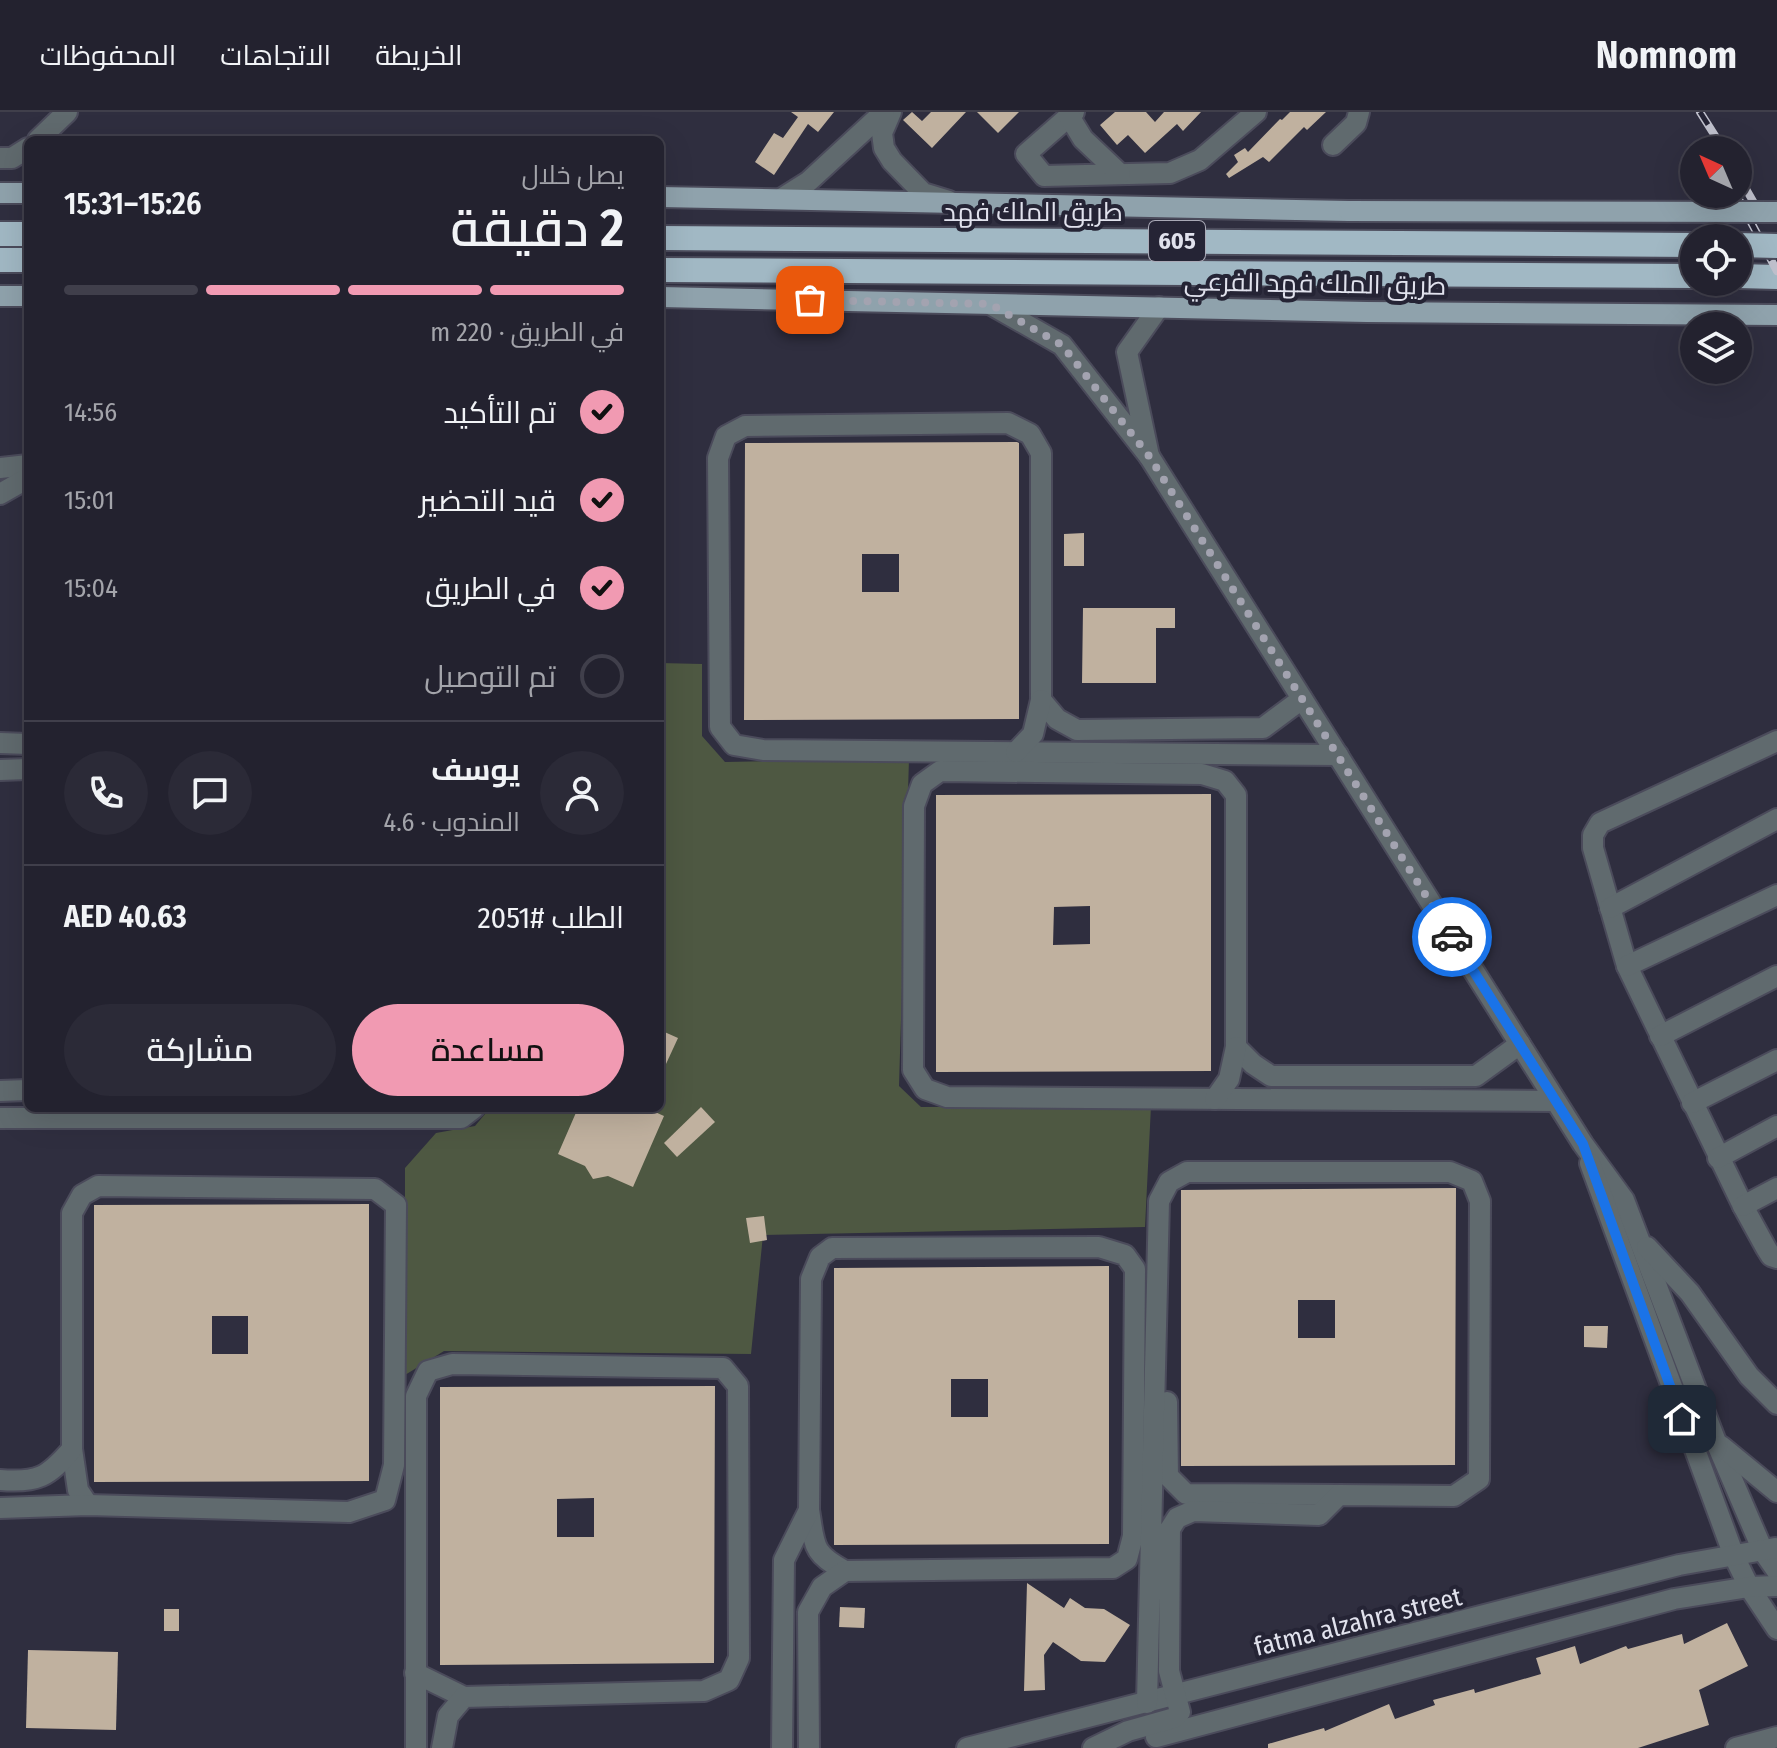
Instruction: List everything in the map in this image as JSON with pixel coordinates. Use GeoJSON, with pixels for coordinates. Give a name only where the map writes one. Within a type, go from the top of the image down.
{"type":"FeatureCollection","features":[{"type":"Feature","properties":{"kind":"highway"},"geometry":{"type":"LineString","coordinates":[[0,234],[24,234]]}},
{"type":"Feature","properties":{"kind":"highway","name":"طريق الملك فهد"},"geometry":{"type":"LineString","coordinates":[[664,238],[1680,245]]}},
{"type":"Feature","properties":{"kind":"highway"},"geometry":{"type":"LineString","coordinates":[[1752,245],[1777,246]]}},
{"type":"Feature","properties":{"kind":"highway"},"geometry":{"type":"LineString","coordinates":[[0,260],[24,260]]}},
{"type":"Feature","properties":{"kind":"highway","name":"605"},"geometry":{"type":"LineString","coordinates":[[664,270],[1680,276]]}},
{"type":"Feature","properties":{"kind":"highway"},"geometry":{"type":"LineString","coordinates":[[1752,276],[1777,277]]}},
{"type":"Feature","properties":{"kind":"main road"},"geometry":{"type":"LineString","coordinates":[[0,193],[24,193]]}},
{"type":"Feature","properties":{"kind":"main road"},"geometry":{"type":"LineString","coordinates":[[664,197],[1349,211],[1777,212]]}},
{"type":"Feature","properties":{"kind":"main road"},"geometry":{"type":"LineString","coordinates":[[0,296],[24,296]]}},
{"type":"Feature","properties":{"kind":"main road","name":"طريق الملك فهد الفرعي"},"geometry":{"type":"LineString","coordinates":[[664,297],[1367,312],[1777,315]]}},
{"type":"Feature","properties":{"kind":"street"},"geometry":{"type":"LineString","coordinates":[[42,136],[67,112]]}},
{"type":"Feature","properties":{"kind":"street"},"geometry":{"type":"LineString","coordinates":[[781,199],[808,182],[884,112]]}},
{"type":"Feature","properties":{"kind":"street"},"geometry":{"type":"LineString","coordinates":[[891,112],[882,133],[884,148],[892,161],[923,193],[949,201]]}},
{"type":"Feature","properties":{"kind":"street"},"geometry":{"type":"LineString","coordinates":[[1120,174],[1083,139],[1072,114],[1026,154],[1044,176],[1170,173],[1200,160],[1256,112]]}},
{"type":"Feature","properties":{"kind":"street"},"geometry":{"type":"LineString","coordinates":[[1333,145],[1356,123],[1359,112]]}},
{"type":"Feature","properties":{"kind":"street"},"geometry":{"type":"LineString","coordinates":[[0,158],[12,158],[24,150]]}},
{"type":"Feature","properties":{"kind":"street"},"geometry":{"type":"LineString","coordinates":[[990,304],[1062,345],[1149,456],[1555,1101],[1624,1200],[1716,1442],[1770,1549],[1777,1571]]}},
{"type":"Feature","properties":{"kind":"street"},"geometry":{"type":"LineString","coordinates":[[1149,456],[1127,352],[1159,307]]}},
{"type":"Feature","properties":{"kind":"street"},"geometry":{"type":"LineString","coordinates":[[1016,752],[1033,734],[1041,700],[1041,453],[1030,434],[1008,423],[745,426],[726,436],[718,458],[720,727],[734,745],[763,750],[1338,755]]}},
{"type":"Feature","properties":{"kind":"street"},"geometry":{"type":"LineString","coordinates":[[0,468],[24,465]]}},
{"type":"Feature","properties":{"kind":"street"},"geometry":{"type":"LineString","coordinates":[[0,494],[24,480]]}},
{"type":"Feature","properties":{"kind":"street"},"geometry":{"type":"LineString","coordinates":[[1041,700],[1057,719],[1077,730],[1092,730],[1263,728],[1302,699]]}},
{"type":"Feature","properties":{"kind":"street"},"geometry":{"type":"LineString","coordinates":[[1777,741],[1600,823],[1593,835],[1593,848],[1627,966],[1718,1158],[1766,1248],[1777,1259],[1777,1269]]}},
{"type":"Feature","properties":{"kind":"street"},"geometry":{"type":"LineString","coordinates":[[0,743],[24,744]]}},
{"type":"Feature","properties":{"kind":"street"},"geometry":{"type":"LineString","coordinates":[[0,770],[24,769]]}},
{"type":"Feature","properties":{"kind":"street"},"geometry":{"type":"LineString","coordinates":[[1215,1099],[1229,1079],[1236,1047],[1236,795],[1225,781],[1202,774],[940,771],[922,784],[914,806],[913,1070],[925,1089],[947,1097],[1215,1099],[1555,1101]]}},
{"type":"Feature","properties":{"kind":"street"},"geometry":{"type":"LineString","coordinates":[[1610,908],[1777,819]]}},
{"type":"Feature","properties":{"kind":"street"},"geometry":{"type":"LineString","coordinates":[[1627,966],[1777,895]]}},
{"type":"Feature","properties":{"kind":"street"},"geometry":{"type":"LineString","coordinates":[[1660,1036],[1777,976]]}},
{"type":"Feature","properties":{"kind":"street"},"geometry":{"type":"LineString","coordinates":[[1236,1047],[1271,1076],[1476,1076],[1520,1044]]}},
{"type":"Feature","properties":{"kind":"street"},"geometry":{"type":"LineString","coordinates":[[1692,1103],[1777,1060]]}},
{"type":"Feature","properties":{"kind":"street"},"geometry":{"type":"LineString","coordinates":[[0,1091],[24,1090]]}},
{"type":"Feature","properties":{"kind":"street"},"geometry":{"type":"LineString","coordinates":[[0,1118],[185,1113],[461,1118],[469,1112]]}},
{"type":"Feature","properties":{"kind":"street"},"geometry":{"type":"LineString","coordinates":[[1718,1158],[1777,1126]]}},
{"type":"Feature","properties":{"kind":"street"},"geometry":{"type":"LineString","coordinates":[[1583,1144],[1734,1556],[1749,1587],[1777,1629]]}},
{"type":"Feature","properties":{"kind":"street"},"geometry":{"type":"LineString","coordinates":[[1147,1703],[1159,1201],[1169,1182],[1187,1172],[1450,1172],[1472,1181],[1480,1201],[1479,1479],[1454,1496],[1186,1494],[1168,1476],[1167,1368],[1156,1351]]}},
{"type":"Feature","properties":{"kind":"street"},"geometry":{"type":"LineString","coordinates":[[88,1505],[78,1490],[72,1449],[72,1213],[82,1195],[98,1186],[375,1189],[396,1205],[394,1465],[385,1500]]}},
{"type":"Feature","properties":{"kind":"street"},"geometry":{"type":"LineString","coordinates":[[1743,1206],[1777,1188]]}},
{"type":"Feature","properties":{"kind":"street"},"geometry":{"type":"LineString","coordinates":[[1638,1237],[1690,1293],[1749,1376],[1777,1404]]}},
{"type":"Feature","properties":{"kind":"street"},"geometry":{"type":"LineString","coordinates":[[1099,1247],[1125,1255],[1135,1269],[1135,1355],[1133,1536],[1127,1559],[1113,1568],[845,1571],[827,1562],[816,1550],[809,1510],[811,1279],[820,1257],[832,1248],[1099,1247]]}},
{"type":"Feature","properties":{"kind":"street"},"geometry":{"type":"LineString","coordinates":[[1135,1355],[1156,1351]]}},
{"type":"Feature","properties":{"kind":"street"},"geometry":{"type":"LineString","coordinates":[[415,1673],[464,1697],[704,1691],[729,1680],[739,1658],[738,1386],[723,1368],[452,1364],[428,1371],[416,1396],[415,1513],[415,1673],[416,1748]]}},
{"type":"Feature","properties":{"kind":"street"},"geometry":{"type":"LineString","coordinates":[[1716,1442],[1777,1492]]}},
{"type":"Feature","properties":{"kind":"street"},"geometry":{"type":"LineString","coordinates":[[0,1480],[15,1482],[51,1474],[72,1449]]}},
{"type":"Feature","properties":{"kind":"street"},"geometry":{"type":"LineString","coordinates":[[1093,1748],[1128,1731],[1174,1718],[1180,1712],[1169,1671],[1170,1529],[1177,1518],[1193,1511],[1319,1515],[1339,1495]]}},
{"type":"Feature","properties":{"kind":"street"},"geometry":{"type":"LineString","coordinates":[[0,1508],[88,1505],[349,1512],[385,1500],[415,1513]]}},
{"type":"Feature","properties":{"kind":"street"},"geometry":{"type":"LineString","coordinates":[[782,1748],[784,1560],[809,1510]]}},
{"type":"Feature","properties":{"kind":"street","name":"fatma alzahra street"},"geometry":{"type":"LineString","coordinates":[[967,1748],[1679,1565],[1770,1549]]}},
{"type":"Feature","properties":{"kind":"street"},"geometry":{"type":"LineString","coordinates":[[809,1748],[808,1612],[822,1587],[845,1571]]}},
{"type":"Feature","properties":{"kind":"street"},"geometry":{"type":"LineString","coordinates":[[1113,1748],[1189,1738],[1674,1599],[1749,1587],[1777,1586]]}},
{"type":"Feature","properties":{"kind":"street"},"geometry":{"type":"LineString","coordinates":[[442,1748],[448,1716],[464,1697]]}},
{"type":"Feature","properties":{"kind":"street"},"geometry":{"type":"LineString","coordinates":[[1736,1748],[1777,1737]]}},
{"type":"Feature","properties":{"kind":"green space"},"geometry":{"type":"Polygon","coordinates":[[[664,663],[702,664],[702,736],[725,762],[909,759],[899,1086],[921,1107],[1151,1106],[1145,1227],[763,1235],[751,1354],[444,1351],[405,1375],[405,1168],[436,1133],[475,1126],[487,1112],[664,1112],[664,663]]]}},
{"type":"Feature","properties":{"kind":"building"},"geometry":{"type":"Polygon","coordinates":[[[791,112],[834,112],[818,132],[808,124],[774,175],[755,162],[774,133],[783,138],[798,117],[791,112]]]}},
{"type":"Feature","properties":{"kind":"building"},"geometry":{"type":"Polygon","coordinates":[[[912,112],[922,121],[931,112],[966,112],[932,148],[903,120],[912,112]]]}},
{"type":"Feature","properties":{"kind":"building"},"geometry":{"type":"Polygon","coordinates":[[[977,112],[1019,112],[998,133],[977,112]]]}},
{"type":"Feature","properties":{"kind":"building"},"geometry":{"type":"Polygon","coordinates":[[[1115,112],[1146,112],[1155,122],[1164,112],[1201,112],[1183,131],[1177,124],[1145,153],[1128,135],[1117,145],[1100,125],[1115,112]]]}},
{"type":"Feature","properties":{"kind":"building"},"geometry":{"type":"Polygon","coordinates":[[[1290,112],[1326,112],[1307,130],[1304,127],[1269,162],[1263,157],[1229,178],[1226,174],[1238,162],[1234,155],[1245,148],[1248,152],[1290,112]]]}},
{"type":"Feature","properties":{"kind":"building"},"geometry":{"type":"Polygon","coordinates":[[[745,443],[1019,443],[1019,719],[744,720],[745,443]],[[862,554],[862,592],[899,592],[899,554],[862,554]]]}},
{"type":"Feature","properties":{"kind":"building"},"geometry":{"type":"Polygon","coordinates":[[[1084,533],[1084,566],[1064,566],[1064,534],[1084,533]]]}},
{"type":"Feature","properties":{"kind":"building"},"geometry":{"type":"Polygon","coordinates":[[[1083,608],[1175,608],[1175,628],[1156,628],[1156,683],[1082,683],[1083,608]]]}},
{"type":"Feature","properties":{"kind":"building"},"geometry":{"type":"Polygon","coordinates":[[[1211,794],[1211,1071],[936,1072],[936,795],[1211,794]],[[1090,906],[1054,907],[1053,945],[1090,944],[1090,906]]]}},
{"type":"Feature","properties":{"kind":"building"},"geometry":{"type":"Polygon","coordinates":[[[664,1032],[678,1038],[664,1068],[664,1032]]]}},
{"type":"Feature","properties":{"kind":"building"},"geometry":{"type":"Polygon","coordinates":[[[701,1107],[715,1122],[677,1157],[664,1143],[701,1107]]]}},
{"type":"Feature","properties":{"kind":"building"},"geometry":{"type":"Polygon","coordinates":[[[576,1112],[655,1112],[664,1116],[633,1187],[608,1176],[593,1179],[585,1166],[558,1154],[576,1112]]]}},
{"type":"Feature","properties":{"kind":"building"},"geometry":{"type":"Polygon","coordinates":[[[1456,1188],[1455,1465],[1181,1466],[1181,1190],[1456,1188]],[[1298,1300],[1298,1338],[1335,1338],[1335,1300],[1298,1300]]]}},
{"type":"Feature","properties":{"kind":"building"},"geometry":{"type":"Polygon","coordinates":[[[369,1204],[369,1481],[94,1482],[94,1205],[369,1204]],[[212,1316],[212,1354],[248,1354],[248,1316],[212,1316]]]}},
{"type":"Feature","properties":{"kind":"building"},"geometry":{"type":"Polygon","coordinates":[[[764,1216],[767,1240],[750,1243],[746,1218],[764,1216]]]}},
{"type":"Feature","properties":{"kind":"building"},"geometry":{"type":"Polygon","coordinates":[[[1109,1266],[1109,1544],[834,1545],[834,1268],[1109,1266]],[[951,1379],[951,1417],[988,1417],[988,1379],[951,1379]]]}},
{"type":"Feature","properties":{"kind":"building"},"geometry":{"type":"Polygon","coordinates":[[[1584,1326],[1608,1326],[1607,1348],[1584,1347],[1584,1326]]]}},
{"type":"Feature","properties":{"kind":"building"},"geometry":{"type":"Polygon","coordinates":[[[715,1386],[714,1663],[440,1665],[440,1387],[715,1386]],[[594,1498],[557,1499],[557,1537],[594,1537],[594,1498]]]}},
{"type":"Feature","properties":{"kind":"building"},"geometry":{"type":"Polygon","coordinates":[[[1027,1583],[1064,1608],[1070,1598],[1085,1608],[1104,1609],[1130,1625],[1105,1662],[1081,1661],[1053,1642],[1044,1655],[1045,1690],[1024,1691],[1027,1583]]]}},
{"type":"Feature","properties":{"kind":"building"},"geometry":{"type":"Polygon","coordinates":[[[840,1607],[865,1608],[864,1628],[839,1627],[840,1607]]]}},
{"type":"Feature","properties":{"kind":"building"},"geometry":{"type":"Polygon","coordinates":[[[164,1609],[179,1609],[179,1631],[164,1631],[164,1609]]]}},
{"type":"Feature","properties":{"kind":"building"},"geometry":{"type":"Polygon","coordinates":[[[1727,1623],[1748,1666],[1699,1690],[1709,1725],[1638,1748],[1268,1748],[1268,1744],[1324,1728],[1325,1731],[1389,1704],[1395,1719],[1435,1705],[1433,1700],[1474,1689],[1475,1693],[1541,1674],[1536,1658],[1575,1646],[1580,1664],[1626,1646],[1628,1649],[1682,1634],[1684,1644],[1727,1623]]]}},
{"type":"Feature","properties":{"kind":"building"},"geometry":{"type":"Polygon","coordinates":[[[28,1650],[118,1652],[116,1730],[26,1728],[28,1650]]]}},
{"type":"Feature","properties":{"kind":"railway"},"geometry":{"type":"LineString","coordinates":[[1700,112],[1715,136]]}},
{"type":"Feature","properties":{"kind":"railway"},"geometry":{"type":"LineString","coordinates":[[1752,200],[1754,203]]}},
{"type":"Feature","properties":{"kind":"railway"},"geometry":{"type":"LineString","coordinates":[[1743,208],[1777,271]]}},
{"type":"Feature","properties":{"kind":"way so far"},"geometry":{"type":"LineString","coordinates":[[810,300],[990,304],[1062,345],[1149,456],[1452,937]]}},
{"type":"Feature","properties":{"kind":"route"},"geometry":{"type":"LineString","coordinates":[[1452,937],[1583,1144],[1682,1419]]}}]}
